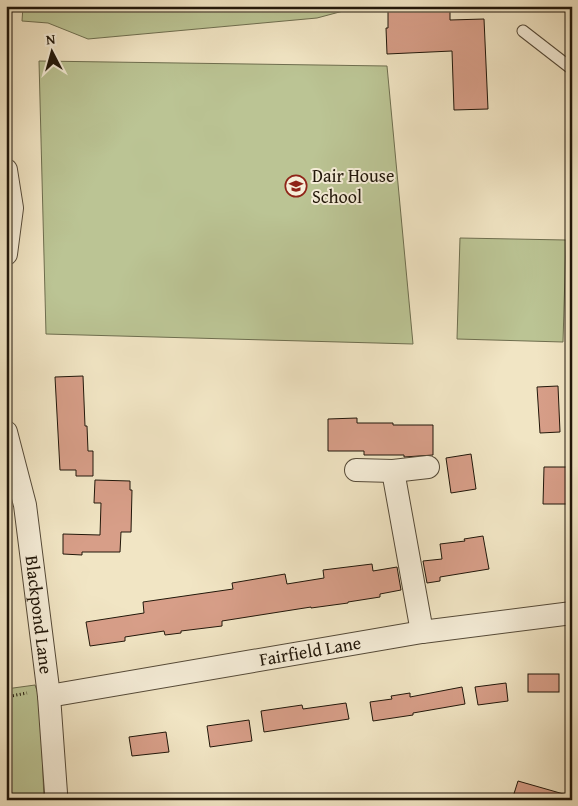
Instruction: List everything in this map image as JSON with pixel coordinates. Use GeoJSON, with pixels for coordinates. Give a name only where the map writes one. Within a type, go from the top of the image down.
{"type":"FeatureCollection","features":[{"type":"Feature","properties":{"kind":"street"},"geometry":{"type":"LineString","coordinates":[[6,170],[12,208],[6,254]]}},
{"type":"Feature","properties":{"kind":"street","name":"Blackpond Lane"},"geometry":{"type":"LineString","coordinates":[[6,432],[25,505],[49,696],[55,800]]}},
{"type":"Feature","properties":{"kind":"street"},"geometry":{"type":"LineString","coordinates":[[356,470],[393,471],[428,467]]}},
{"type":"Feature","properties":{"kind":"street"},"geometry":{"type":"LineString","coordinates":[[393,471],[422,632]]}},
{"type":"Feature","properties":{"kind":"street","name":"Fairfield Lane"},"geometry":{"type":"LineString","coordinates":[[49,696],[422,632],[572,613]]}},
{"type":"Feature","properties":{"kind":"lane"},"geometry":{"type":"LineString","coordinates":[[523,30],[572,69]]}},
{"type":"Feature","properties":{"kind":"green space"},"geometry":{"type":"Polygon","coordinates":[[[23,6],[362,6],[317,18],[88,39],[48,23],[22,21],[23,6]]]}},
{"type":"Feature","properties":{"kind":"green space"},"geometry":{"type":"Polygon","coordinates":[[[39,61],[387,66],[413,344],[46,334],[39,61]]]}},
{"type":"Feature","properties":{"kind":"green space"},"geometry":{"type":"Polygon","coordinates":[[[460,238],[566,240],[563,342],[457,339],[460,238]]]}},
{"type":"Feature","properties":{"kind":"green space"},"geometry":{"type":"Polygon","coordinates":[[[35,685],[40,699],[44,800],[6,800],[6,689],[35,685]]]}},
{"type":"Feature","properties":{"kind":"building"},"geometry":{"type":"Polygon","coordinates":[[[388,6],[450,6],[450,20],[484,19],[488,109],[454,110],[452,51],[387,54],[386,28],[388,28],[388,6]]]}},
{"type":"Feature","properties":{"kind":"building"},"geometry":{"type":"Polygon","coordinates":[[[83,376],[85,426],[87,426],[88,451],[93,451],[93,476],[76,476],[76,470],[60,470],[55,377],[83,376]]]}},
{"type":"Feature","properties":{"kind":"building"},"geometry":{"type":"Polygon","coordinates":[[[558,386],[560,432],[540,433],[537,387],[558,386]]]}},
{"type":"Feature","properties":{"kind":"building"},"geometry":{"type":"Polygon","coordinates":[[[357,418],[357,423],[433,425],[433,455],[404,457],[404,455],[364,455],[364,451],[328,451],[328,419],[357,418]]]}},
{"type":"Feature","properties":{"kind":"building"},"geometry":{"type":"Polygon","coordinates":[[[471,454],[476,489],[451,493],[446,458],[471,454]]]}},
{"type":"Feature","properties":{"kind":"building"},"geometry":{"type":"Polygon","coordinates":[[[544,467],[568,467],[568,504],[543,504],[544,467]]]}},
{"type":"Feature","properties":{"kind":"building"},"geometry":{"type":"Polygon","coordinates":[[[95,480],[130,481],[130,490],[132,490],[131,532],[121,532],[120,552],[82,552],[82,555],[63,554],[63,534],[100,535],[101,503],[94,503],[95,480]]]}},
{"type":"Feature","properties":{"kind":"building"},"geometry":{"type":"Polygon","coordinates":[[[483,536],[489,569],[440,577],[440,581],[427,583],[423,561],[442,559],[440,544],[465,541],[464,539],[483,536]]]}},
{"type":"Feature","properties":{"kind":"building"},"geometry":{"type":"Polygon","coordinates":[[[372,564],[373,571],[397,567],[401,590],[380,594],[380,597],[348,603],[222,621],[222,626],[165,635],[164,631],[125,637],[125,641],[90,646],[86,622],[144,613],[143,602],[233,589],[232,583],[285,574],[287,584],[324,578],[323,570],[372,564]]]}},
{"type":"Feature","properties":{"kind":"building"},"geometry":{"type":"Polygon","coordinates":[[[528,674],[559,674],[559,692],[528,692],[528,674]]]}},
{"type":"Feature","properties":{"kind":"building"},"geometry":{"type":"Polygon","coordinates":[[[506,683],[508,701],[478,705],[475,687],[506,683]]]}},
{"type":"Feature","properties":{"kind":"building"},"geometry":{"type":"Polygon","coordinates":[[[462,687],[465,704],[373,721],[370,702],[392,699],[391,696],[410,693],[410,697],[462,687]]]}},
{"type":"Feature","properties":{"kind":"building"},"geometry":{"type":"Polygon","coordinates":[[[346,703],[349,719],[264,732],[261,711],[302,705],[303,709],[346,703]]]}},
{"type":"Feature","properties":{"kind":"building"},"geometry":{"type":"Polygon","coordinates":[[[249,720],[252,741],[210,747],[207,726],[249,720]]]}},
{"type":"Feature","properties":{"kind":"building"},"geometry":{"type":"Polygon","coordinates":[[[166,732],[169,752],[132,756],[129,737],[166,732]]]}},
{"type":"Feature","properties":{"kind":"building"},"geometry":{"type":"Polygon","coordinates":[[[518,781],[567,795],[567,800],[512,800],[518,781]]]}},
{"type":"Feature","properties":{"kind":"place","name":"Dair House School"},"geometry":{"type":"Point","coordinates":[296,186]}}]}
